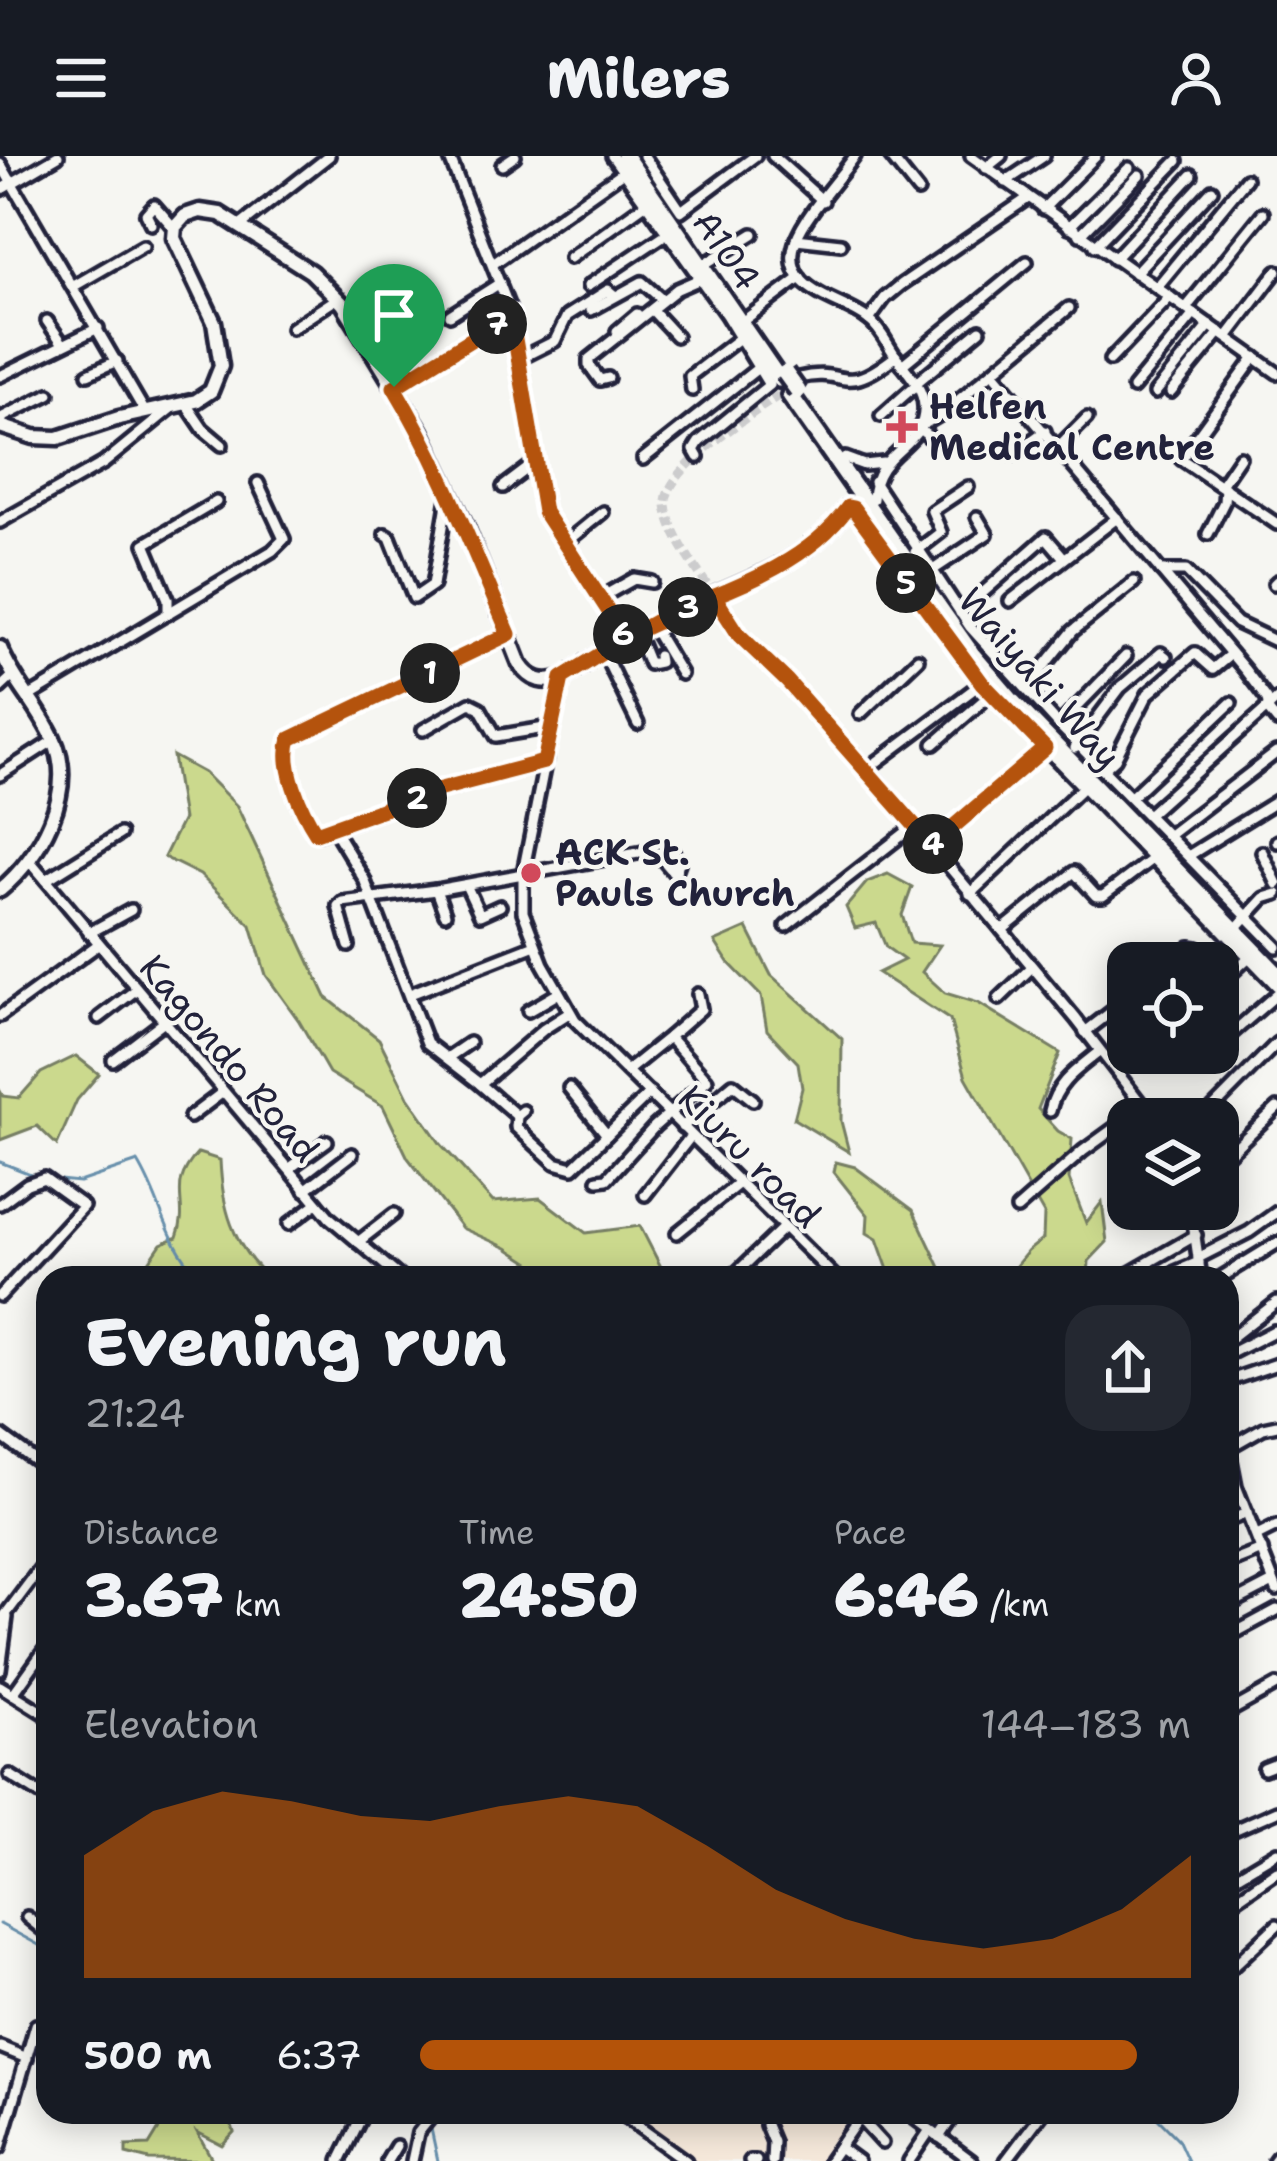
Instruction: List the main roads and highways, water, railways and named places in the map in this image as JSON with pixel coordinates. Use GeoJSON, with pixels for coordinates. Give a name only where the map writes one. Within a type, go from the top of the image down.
{"type":"FeatureCollection","features":[{"type":"Feature","properties":{"kind":"highway"},"geometry":{"type":"LineString","coordinates":[[636,163],[678,213],[700,270],[747,318],[785,383]]}},
{"type":"Feature","properties":{"kind":"highway","name":"A104"},"geometry":{"type":"LineString","coordinates":[[636,163],[721,302],[785,383]]}},
{"type":"Feature","properties":{"kind":"highway","name":"Waiyaki Way"},"geometry":{"type":"LineString","coordinates":[[785,383],[915,553],[952,615],[1244,920],[1277,963]]}},
{"type":"Feature","properties":{"kind":"highway","name":"Waiyaki Way"},"geometry":{"type":"LineString","coordinates":[[785,383],[848,477],[874,498],[911,580],[929,606],[1013,702],[1252,954],[1277,974]]}},
{"type":"Feature","properties":{"kind":"main road"},"geometry":{"type":"LineString","coordinates":[[0,426],[58,438],[186,404],[205,397],[216,386],[220,359],[214,322],[177,250],[175,229],[185,215],[200,211],[241,224],[311,272],[338,298],[421,431],[520,664],[545,683],[562,678],[651,624],[802,554],[851,507]]}},
{"type":"Feature","properties":{"kind":"main road"},"geometry":{"type":"LineString","coordinates":[[0,648],[60,754],[55,807],[44,838],[30,861],[0,890]]}},
{"type":"Feature","properties":{"kind":"waterway"},"geometry":{"type":"LineString","coordinates":[[0,1162],[41,1174]]}},
{"type":"Feature","properties":{"kind":"waterway"},"geometry":{"type":"LineString","coordinates":[[50,1179],[79,1182],[138,1162],[170,1234],[190,1266]]}},
{"type":"Feature","properties":{"kind":"waterway"},"geometry":{"type":"LineString","coordinates":[[0,1924],[36,1944]]}},
{"type":"Feature","properties":{"kind":"waterway"},"geometry":{"type":"LineString","coordinates":[[430,2124],[438,2161]]}},
{"type":"Feature","properties":{"kind":"waterway"},"geometry":{"type":"LineString","coordinates":[[1163,2124],[1178,2139],[1188,2161]]}},
{"type":"Feature","properties":{"kind":"tunnel"},"geometry":{"type":"LineString","coordinates":[[714,596],[673,529],[666,505],[669,490],[717,439],[793,386]]}},
{"type":"Feature","properties":{"kind":"place","name":"Helfen Medical Centre"},"geometry":{"type":"Point","coordinates":[902,427]}},
{"type":"Feature","properties":{"kind":"place","name":"ACK St. Pauls Church"},"geometry":{"type":"Point","coordinates":[531,873]}}]}
